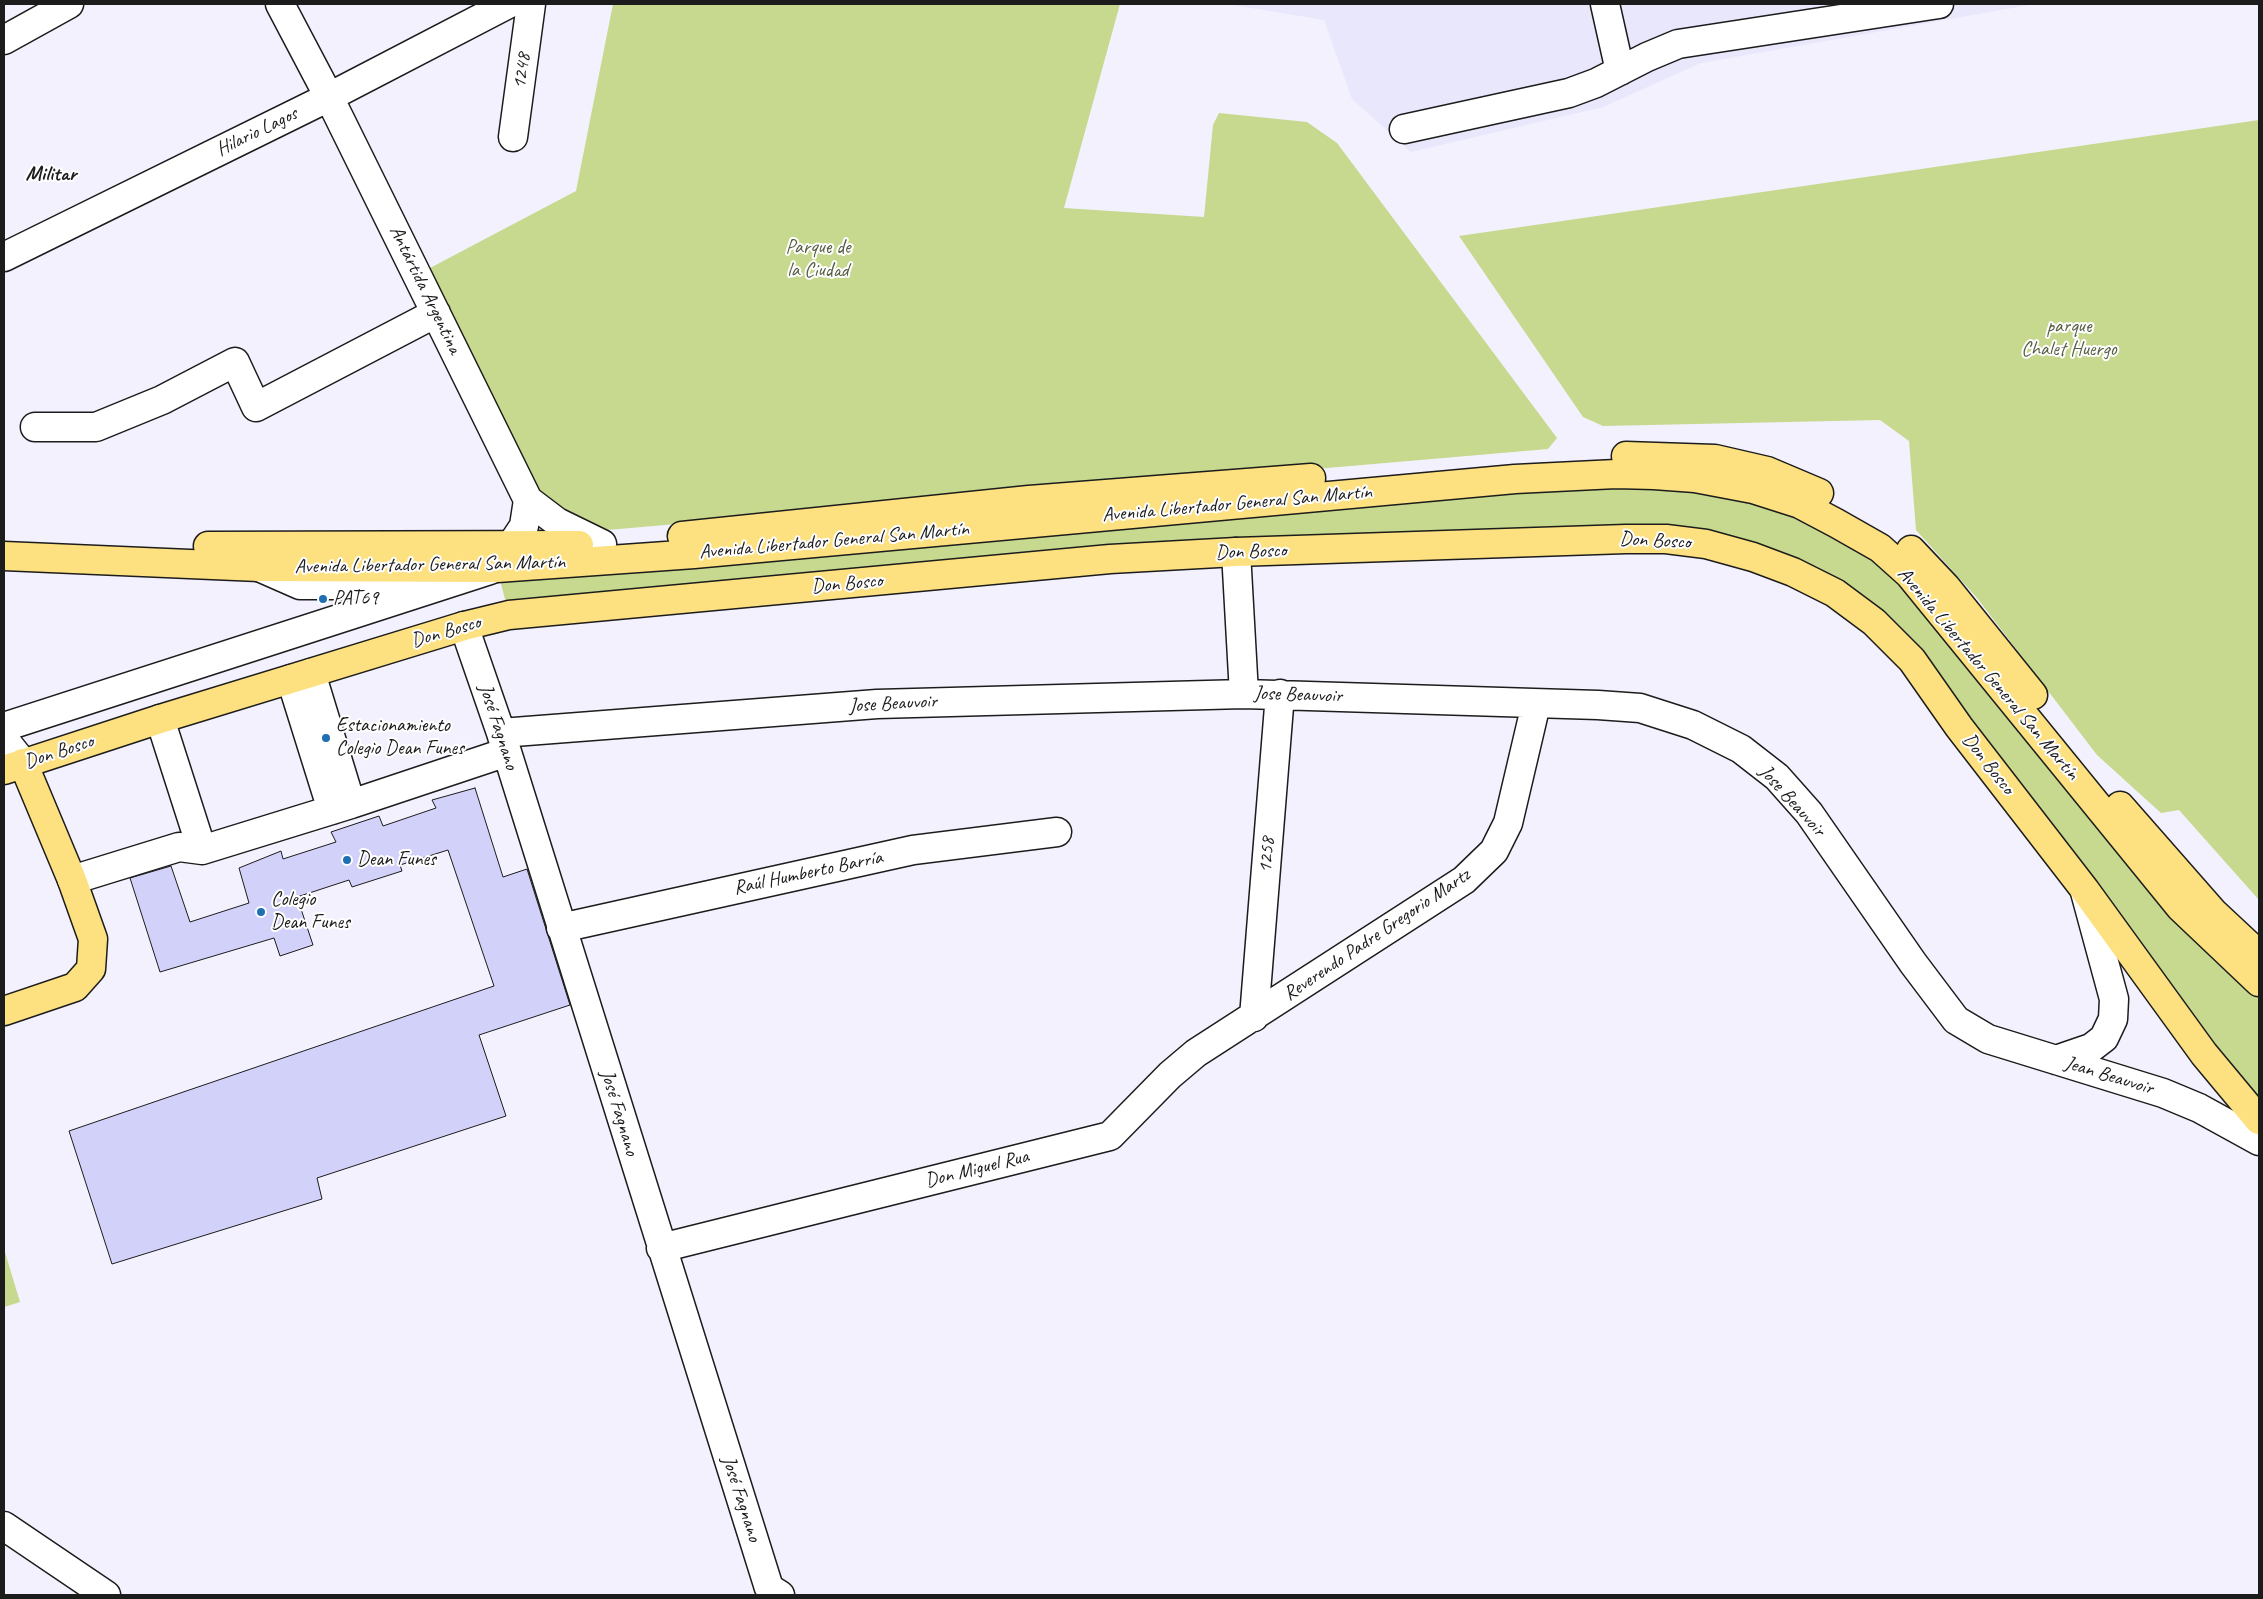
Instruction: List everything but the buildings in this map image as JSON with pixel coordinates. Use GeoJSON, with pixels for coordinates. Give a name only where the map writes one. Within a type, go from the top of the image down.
{"type":"FeatureCollection","features":[{"type":"Feature","properties":{"kind":"main road","name":"Avenida Libertador General San Martín"},"geometry":{"type":"LineString","coordinates":[[4,537],[233,547],[411,545],[504,557],[602,544],[1029,500],[1592,456],[1655,456],[1715,459],[1767,471],[1822,494],[1866,519],[1908,548],[1946,587],[1978,624],[2115,800],[2156,848],[2212,912],[2259,955]]}},
{"type":"Feature","properties":{"kind":"main road","name":"Avenida Libertador General San Martín"},"geometry":{"type":"LineString","coordinates":[[4,556],[259,567],[504,557],[694,554],[1515,480],[1616,474],[1695,478],[1753,489],[1800,504],[1880,548],[1909,574],[2002,686],[2174,900],[2196,924],[2259,982]]}},
{"type":"Feature","properties":{"kind":"main road","name":"Don Bosco"},"geometry":{"type":"LineString","coordinates":[[13,767],[160,719],[464,626],[519,614],[1110,559],[1236,552],[1616,539],[1666,539],[1706,544],[1753,556],[1793,572],[1835,593],[1874,622],[1912,660],[1959,727],[2085,890],[2204,1054],[2259,1120]]}},
{"type":"Feature","properties":{"kind":"main road"},"geometry":{"type":"LineString","coordinates":[[4,1011],[75,987],[91,969],[93,939],[72,880],[13,767]]}},
{"type":"Feature","properties":{"kind":"street"},"geometry":{"type":"LineString","coordinates":[[4,40],[69,4]]}},
{"type":"Feature","properties":{"kind":"street","name":"Antártida Argentina"},"geometry":{"type":"LineString","coordinates":[[280,4],[329,97],[528,500],[557,522],[602,544]]}},
{"type":"Feature","properties":{"kind":"street","name":"Hilario Lagos"},"geometry":{"type":"LineString","coordinates":[[4,257],[329,97],[462,14],[508,4]]}},
{"type":"Feature","properties":{"kind":"street","name":"1248"},"geometry":{"type":"LineString","coordinates":[[513,138],[531,4]]}},
{"type":"Feature","properties":{"kind":"street"},"geometry":{"type":"LineString","coordinates":[[1606,4],[1620,71]]}},
{"type":"Feature","properties":{"kind":"street"},"geometry":{"type":"LineString","coordinates":[[1404,129],[1569,93],[1596,83],[1678,44],[1939,4]]}},
{"type":"Feature","properties":{"kind":"street"},"geometry":{"type":"LineString","coordinates":[[35,427],[96,427],[162,400],[234,362],[256,407],[436,313]]}},
{"type":"Feature","properties":{"kind":"street"},"geometry":{"type":"LineString","coordinates":[[504,557],[524,526],[528,500]]}},
{"type":"Feature","properties":{"kind":"street"},"geometry":{"type":"LineString","coordinates":[[1236,552],[1244,694]]}},
{"type":"Feature","properties":{"kind":"street","name":"Don Bosco"},"geometry":{"type":"LineString","coordinates":[[4,727],[504,557]]}},
{"type":"Feature","properties":{"kind":"street","name":"José Fagnano"},"geometry":{"type":"LineString","coordinates":[[464,626],[503,742],[769,1593]]}},
{"type":"Feature","properties":{"kind":"street"},"geometry":{"type":"LineString","coordinates":[[301,676],[341,807]]}},
{"type":"Feature","properties":{"kind":"street","name":"Jose Beauvoir"},"geometry":{"type":"LineString","coordinates":[[202,850],[341,807],[503,742],[878,704],[1280,694],[1640,708],[1692,725],[1741,749],[1777,777],[1809,813],[1913,963],[1956,1020]]}},
{"type":"Feature","properties":{"kind":"street","name":"1258"},"geometry":{"type":"LineString","coordinates":[[1254,1017],[1280,694]]}},
{"type":"Feature","properties":{"kind":"street","name":"Reverendo Padre Gregorio Martz"},"geometry":{"type":"LineString","coordinates":[[1254,1017],[1464,880],[1494,851],[1508,823],[1536,704]]}},
{"type":"Feature","properties":{"kind":"street"},"geometry":{"type":"LineString","coordinates":[[72,880],[179,847],[202,850],[160,719]]}},
{"type":"Feature","properties":{"kind":"street"},"geometry":{"type":"LineString","coordinates":[[4,739],[13,767]]}},
{"type":"Feature","properties":{"kind":"street","name":"Raúl Humberto Barría"},"geometry":{"type":"LineString","coordinates":[[561,928],[913,850],[1058,832]]}},
{"type":"Feature","properties":{"kind":"street"},"geometry":{"type":"LineString","coordinates":[[2056,1060],[2091,1048],[2104,1038],[2113,1019],[2114,999],[2085,890]]}},
{"type":"Feature","properties":{"kind":"street","name":"Don Miguel Rua"},"geometry":{"type":"LineString","coordinates":[[662,1248],[1110,1136],[1170,1075],[1196,1053],[1254,1017]]}},
{"type":"Feature","properties":{"kind":"street","name":"Jean Beauvoir"},"geometry":{"type":"LineString","coordinates":[[1956,1020],[1988,1039],[2163,1093],[2199,1108],[2259,1141]]}},
{"type":"Feature","properties":{"kind":"street"},"geometry":{"type":"LineString","coordinates":[[4,1526],[106,1595]]}},
{"type":"Feature","properties":{"kind":"shaded area"},"geometry":{"type":"Polygon","coordinates":[[[1227,4],[2035,4],[1701,63],[1603,107],[1411,152],[1352,99],[1324,20],[1227,4]]]}},
{"type":"Feature","properties":{"kind":"green space","name":"Parque de la Ciudad"},"geometry":{"type":"Polygon","coordinates":[[[613,4],[1120,4],[1064,208],[1204,217],[1213,125],[1219,113],[1307,122],[1337,143],[1557,438],[1548,449],[607,530],[568,515],[540,493],[430,268],[576,191],[613,4]]]}},
{"type":"Feature","properties":{"kind":"green space","name":"parque Chalet Huergo"},"geometry":{"type":"Polygon","coordinates":[[[2259,120],[2259,900],[2179,810],[2161,813],[2097,755],[1977,598],[1916,530],[1909,441],[1880,420],[1603,426],[1583,417],[1459,236],[2259,120]]]}},
{"type":"Feature","properties":{"kind":"green space"},"geometry":{"type":"Polygon","coordinates":[[[1695,478],[1880,548],[2259,982],[2259,1120],[1874,622],[1706,544],[1236,552],[509,615],[497,568],[1695,478]]]}},
{"type":"Feature","properties":{"kind":"green space"},"geometry":{"type":"Polygon","coordinates":[[[4,1249],[20,1302],[4,1307],[4,1249]]]}},
{"type":"Feature","properties":{"kind":"place","name":"PAT69"},"geometry":{"type":"Point","coordinates":[323,599]}},
{"type":"Feature","properties":{"kind":"place","name":"Estacionamiento Colegio Dean Funes"},"geometry":{"type":"Point","coordinates":[326,738]}},
{"type":"Feature","properties":{"kind":"place","name":"Dean Funes"},"geometry":{"type":"Point","coordinates":[347,860]}},
{"type":"Feature","properties":{"kind":"place","name":"Colegio Dean Funes"},"geometry":{"type":"Point","coordinates":[261,912]}},
{"type":"Feature","properties":{"kind":"district","name":"Militar"},"geometry":{"type":"Point","coordinates":[51,174]}}]}
